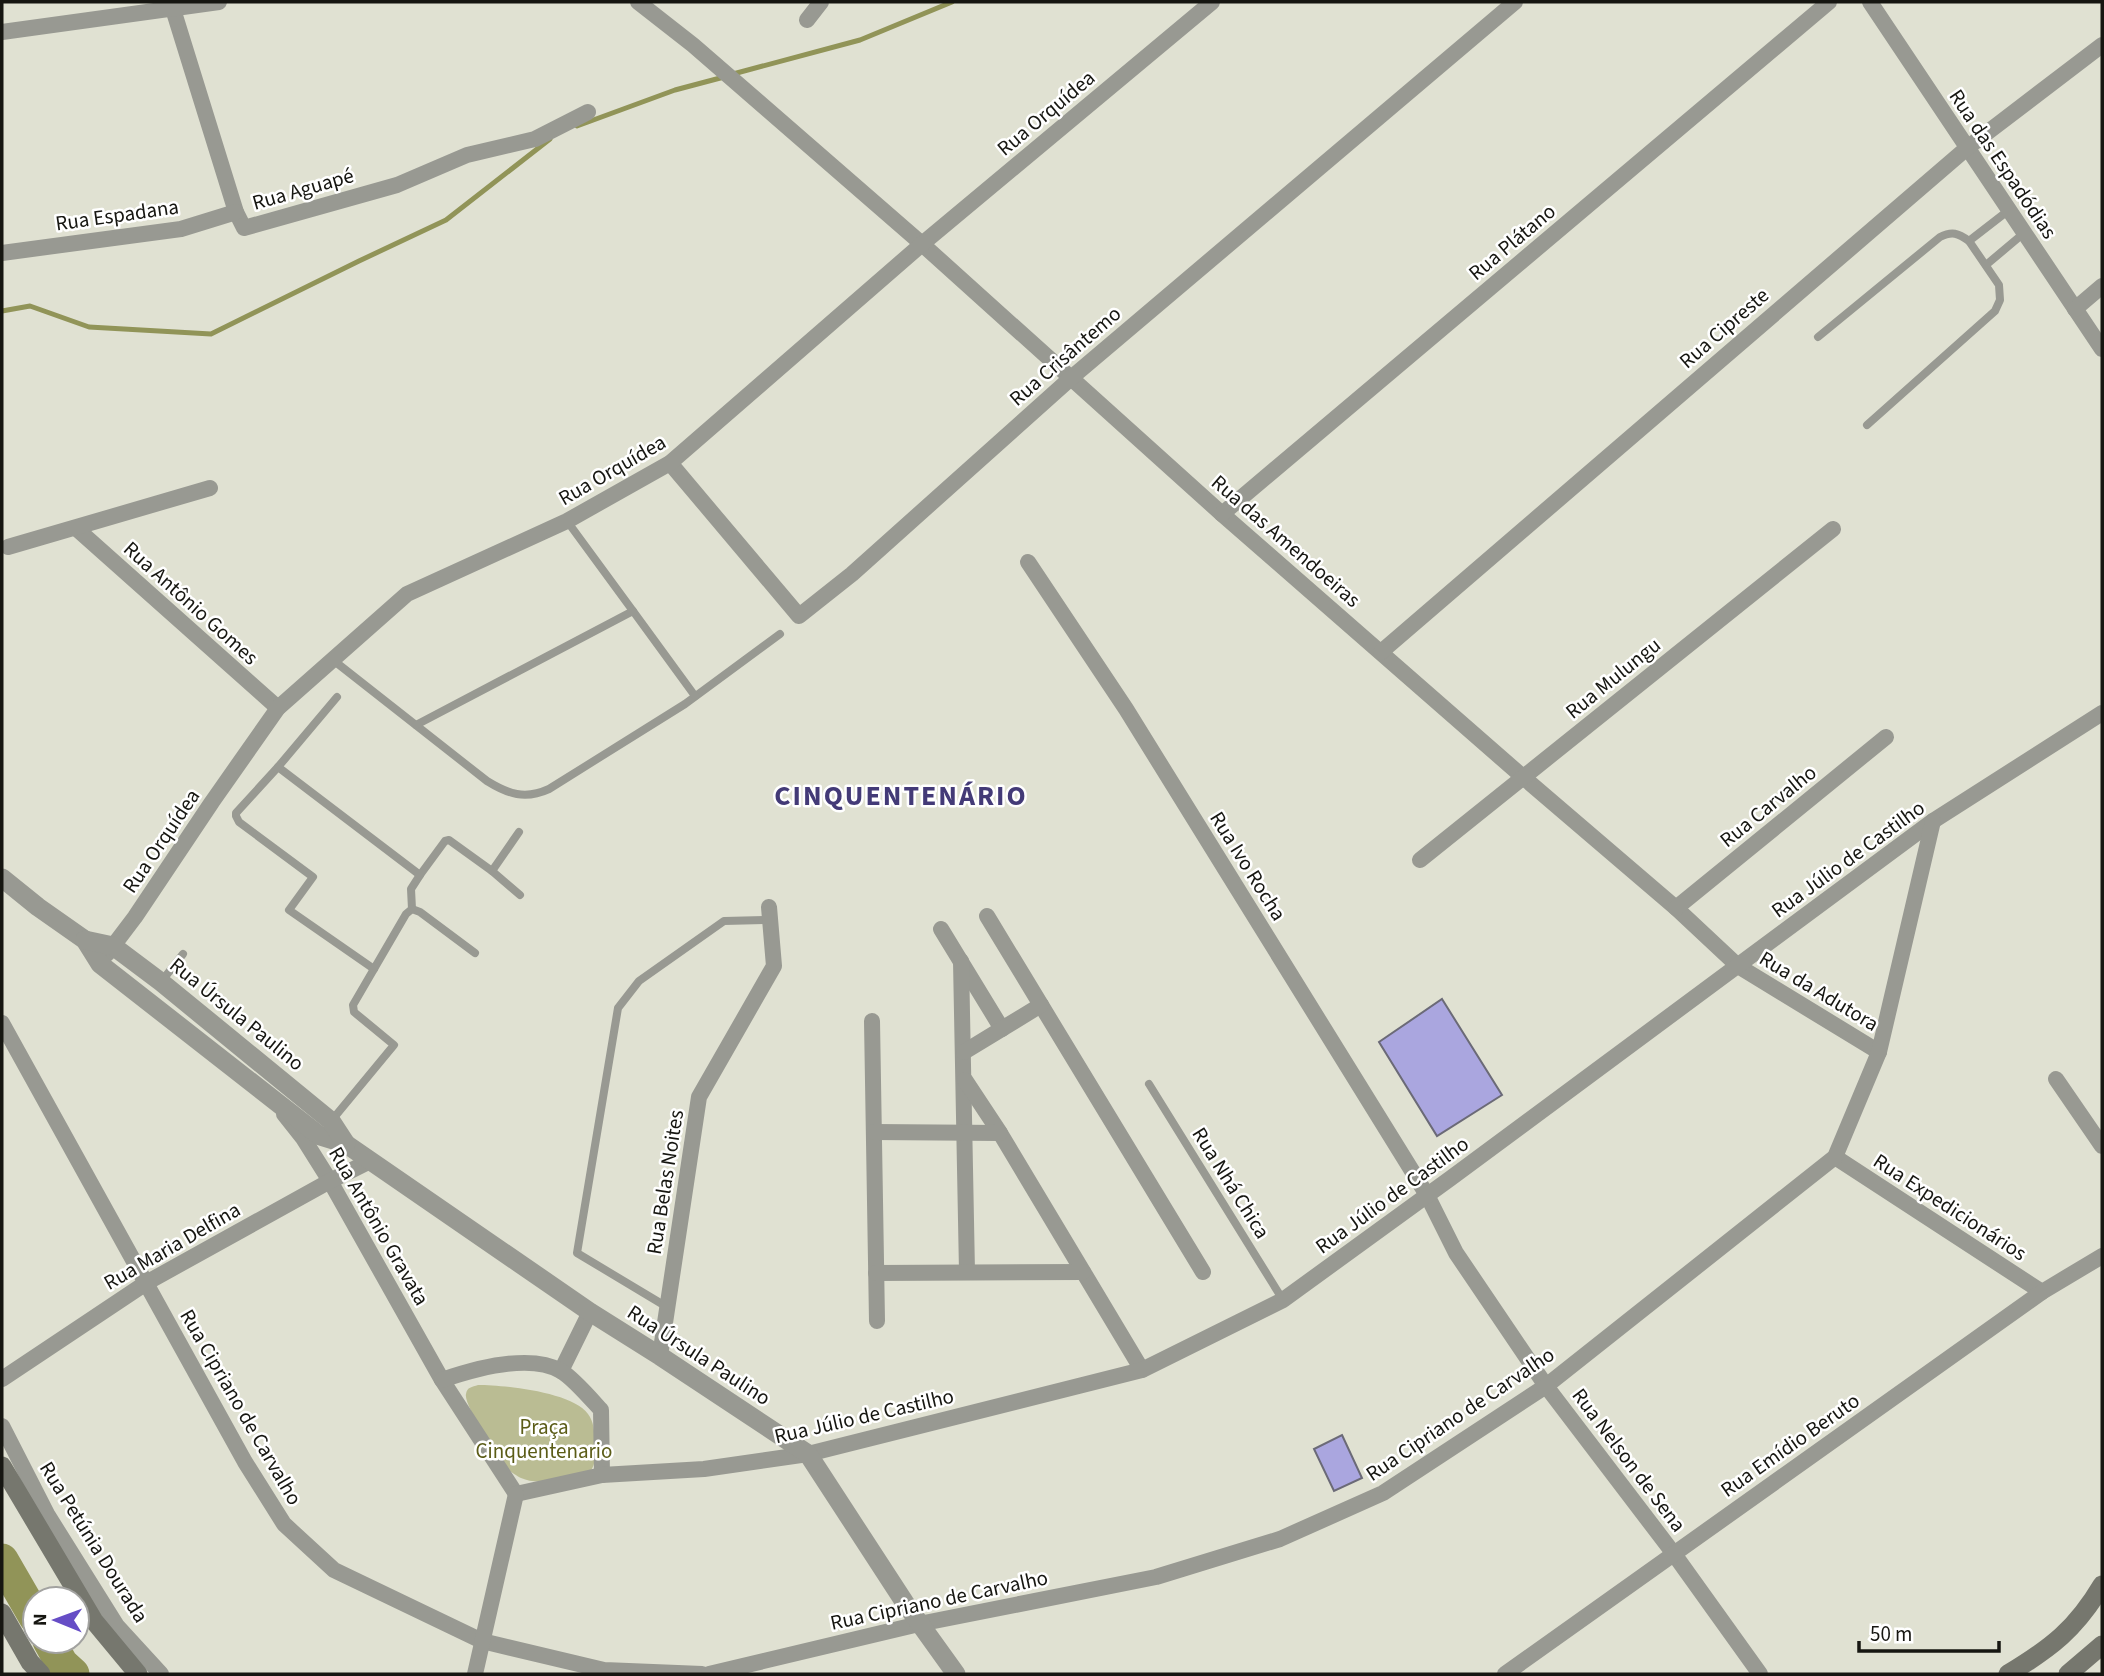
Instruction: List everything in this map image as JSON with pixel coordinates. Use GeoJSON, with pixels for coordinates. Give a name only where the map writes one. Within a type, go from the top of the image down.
{"type":"FeatureCollection","features":[{"type":"Feature","properties":{"kind":"main road"},"geometry":{"type":"LineString","coordinates":[[2,1466],[94,1621],[138,1674]]}},
{"type":"Feature","properties":{"kind":"main road"},"geometry":{"type":"LineString","coordinates":[[2008,1674],[2047,1650],[2069,1630],[2090,1605],[2102,1585]]}},
{"type":"Feature","properties":{"kind":"main road"},"geometry":{"type":"LineString","coordinates":[[2,1613],[30,1661],[41,1674]]}},
{"type":"Feature","properties":{"kind":"main road"},"geometry":{"type":"LineString","coordinates":[[2068,1674],[2102,1645]]}},
{"type":"Feature","properties":{"kind":"street"},"geometry":{"type":"LineString","coordinates":[[2,32],[219,2]]}},
{"type":"Feature","properties":{"kind":"street","name":"Rua das Amendoeiras"},"geometry":{"type":"LineString","coordinates":[[638,2],[693,45],[922,244],[1222,514],[1676,908],[1738,966]]}},
{"type":"Feature","properties":{"kind":"street"},"geometry":{"type":"LineString","coordinates":[[807,20],[821,2]]}},
{"type":"Feature","properties":{"kind":"street","name":"Rua Orquídea"},"geometry":{"type":"LineString","coordinates":[[100,964],[278,708],[407,594],[567,521],[670,463],[922,244],[1212,2]]}},
{"type":"Feature","properties":{"kind":"street","name":"Rua Crisântemo"},"geometry":{"type":"LineString","coordinates":[[670,463],[799,616],[852,574],[1071,378],[1515,2]]}},
{"type":"Feature","properties":{"kind":"street","name":"Rua Plátano"},"geometry":{"type":"LineString","coordinates":[[1222,514],[1829,2]]}},
{"type":"Feature","properties":{"kind":"street","name":"Rua das Espadódias"},"geometry":{"type":"LineString","coordinates":[[1870,2],[2102,349]]}},
{"type":"Feature","properties":{"kind":"street","name":"Rua Aguapé"},"geometry":{"type":"LineString","coordinates":[[173,9],[236,212],[244,228],[384,188],[467,155],[535,139],[588,112]]}},
{"type":"Feature","properties":{"kind":"street","name":"Rua Cipreste"},"geometry":{"type":"LineString","coordinates":[[1381,652],[1967,148],[2102,45]]}},
{"type":"Feature","properties":{"kind":"street","name":"Rua Espadana"},"geometry":{"type":"LineString","coordinates":[[2,253],[180,229],[236,212]]}},
{"type":"Feature","properties":{"kind":"street"},"geometry":{"type":"LineString","coordinates":[[2075,309],[2102,285]]}},
{"type":"Feature","properties":{"kind":"street"},"geometry":{"type":"LineString","coordinates":[[8,547],[210,488]]}},
{"type":"Feature","properties":{"kind":"street","name":"Rua Antônio Gomes"},"geometry":{"type":"LineString","coordinates":[[77,528],[278,708]]}},
{"type":"Feature","properties":{"kind":"street","name":"Rua Mulungu"},"geometry":{"type":"LineString","coordinates":[[1420,860],[1833,528]]}},
{"type":"Feature","properties":{"kind":"street","name":"Rua Ivo Rocha"},"geometry":{"type":"LineString","coordinates":[[1028,562],[1126,709],[1427,1195]]}},
{"type":"Feature","properties":{"kind":"street","name":"Rua Júlio de Castilho"},"geometry":{"type":"LineString","coordinates":[[516,1494],[602,1475],[704,1469],[808,1454],[1142,1370],[1283,1300],[1933,821],[2102,713]]}},
{"type":"Feature","properties":{"kind":"street","name":"Rua Carvalho"},"geometry":{"type":"LineString","coordinates":[[1676,908],[1886,737]]}},
{"type":"Feature","properties":{"kind":"street","name":"Rua Cipriano de Carvalho"},"geometry":{"type":"LineString","coordinates":[[709,1674],[919,1624],[1156,1577],[1280,1539],[1384,1493],[1546,1386],[1835,1157],[1879,1052],[1933,821]]}},
{"type":"Feature","properties":{"kind":"street","name":"Rua Úrsula Paulino"},"geometry":{"type":"LineString","coordinates":[[2,878],[85,940],[100,964],[271,1098],[326,1128]]}},
{"type":"Feature","properties":{"kind":"street","name":"Rua Belas Noites"},"geometry":{"type":"LineString","coordinates":[[660,1356],[699,1097],[774,966],[769,914]]}},
{"type":"Feature","properties":{"kind":"street"},"geometry":{"type":"LineString","coordinates":[[987,916],[1203,1272]]}},
{"type":"Feature","properties":{"kind":"street"},"geometry":{"type":"LineString","coordinates":[[941,929],[1002,1029]]}},
{"type":"Feature","properties":{"kind":"street","name":"Rua Úrsula Paulino"},"geometry":{"type":"LineString","coordinates":[[85,940],[113,946],[161,982],[346,1144],[590,1312],[808,1454],[919,1624],[956,1674]]}},
{"type":"Feature","properties":{"kind":"street"},"geometry":{"type":"LineString","coordinates":[[961,961],[967,1272]]}},
{"type":"Feature","properties":{"kind":"street","name":"Rua da Adutora"},"geometry":{"type":"LineString","coordinates":[[1738,966],[1879,1052]]}},
{"type":"Feature","properties":{"kind":"street"},"geometry":{"type":"LineString","coordinates":[[964,1052],[1041,1005]]}},
{"type":"Feature","properties":{"kind":"street"},"geometry":{"type":"LineString","coordinates":[[872,1021],[877,1321]]}},
{"type":"Feature","properties":{"kind":"street","name":"Rua Cipriano de Carvalho"},"geometry":{"type":"LineString","coordinates":[[2,1023],[244,1461],[284,1524],[334,1570],[482,1641],[604,1670],[702,1674]]}},
{"type":"Feature","properties":{"kind":"street"},"geometry":{"type":"LineString","coordinates":[[2056,1079],[2102,1146]]}},
{"type":"Feature","properties":{"kind":"street"},"geometry":{"type":"LineString","coordinates":[[965,1080],[1000,1133],[1142,1370]]}},
{"type":"Feature","properties":{"kind":"street","name":"Rua Antônio Gravata"},"geometry":{"type":"LineString","coordinates":[[271,1098],[303,1138],[330,1181],[442,1380],[516,1494]]}},
{"type":"Feature","properties":{"kind":"street"},"geometry":{"type":"LineString","coordinates":[[874,1132],[1000,1133]]}},
{"type":"Feature","properties":{"kind":"street","name":"Rua Expedicionários"},"geometry":{"type":"LineString","coordinates":[[1835,1157],[2042,1292]]}},
{"type":"Feature","properties":{"kind":"street","name":"Rua Maria Delfina"},"geometry":{"type":"LineString","coordinates":[[2,1379],[146,1283],[370,1161]]}},
{"type":"Feature","properties":{"kind":"street","name":"Rua Nelson de Sena"},"geometry":{"type":"LineString","coordinates":[[1427,1195],[1456,1253],[1546,1386],[1674,1554],[1760,1674]]}},
{"type":"Feature","properties":{"kind":"street","name":"Rua Emídio Beruto"},"geometry":{"type":"LineString","coordinates":[[1505,1674],[2042,1292],[2102,1256]]}},
{"type":"Feature","properties":{"kind":"street"},"geometry":{"type":"LineString","coordinates":[[876,1273],[1083,1272]]}},
{"type":"Feature","properties":{"kind":"street"},"geometry":{"type":"LineString","coordinates":[[561,1371],[590,1312]]}},
{"type":"Feature","properties":{"kind":"street"},"geometry":{"type":"LineString","coordinates":[[442,1380],[471,1370],[528,1361],[561,1371],[601,1410],[602,1475]]}},
{"type":"Feature","properties":{"kind":"street","name":"Rua Petúnia Dourada"},"geometry":{"type":"LineString","coordinates":[[2,1426],[47,1514],[117,1626],[160,1674]]}},
{"type":"Feature","properties":{"kind":"street"},"geometry":{"type":"LineString","coordinates":[[475,1674],[516,1494]]}},
{"type":"Feature","properties":{"kind":"lane"},"geometry":{"type":"LineString","coordinates":[[1969,241],[2008,210]]}},
{"type":"Feature","properties":{"kind":"lane"},"geometry":{"type":"LineString","coordinates":[[1818,337],[1949,232],[1959,233],[1969,241],[1999,285],[2000,300],[1995,311],[1867,425]]}},
{"type":"Feature","properties":{"kind":"lane"},"geometry":{"type":"LineString","coordinates":[[1986,265],[2024,233]]}},
{"type":"Feature","properties":{"kind":"lane"},"geometry":{"type":"LineString","coordinates":[[567,521],[695,696]]}},
{"type":"Feature","properties":{"kind":"lane"},"geometry":{"type":"LineString","coordinates":[[416,725],[633,611]]}},
{"type":"Feature","properties":{"kind":"lane"},"geometry":{"type":"LineString","coordinates":[[333,660],[498,788],[510,794],[531,796],[549,789],[695,696],[780,635]]}},
{"type":"Feature","properties":{"kind":"lane"},"geometry":{"type":"LineString","coordinates":[[337,696],[236,813],[237,820],[313,877],[289,910],[373,969]]}},
{"type":"Feature","properties":{"kind":"lane"},"geometry":{"type":"LineString","coordinates":[[278,767],[420,875]]}},
{"type":"Feature","properties":{"kind":"lane"},"geometry":{"type":"LineString","coordinates":[[492,871],[519,832]]}},
{"type":"Feature","properties":{"kind":"lane"},"geometry":{"type":"LineString","coordinates":[[412,909],[411,889],[445,841],[449,840],[520,895]]}},
{"type":"Feature","properties":{"kind":"lane"},"geometry":{"type":"LineString","coordinates":[[326,1128],[394,1045],[354,1012],[353,1008],[373,969],[406,914],[412,909]]}},
{"type":"Feature","properties":{"kind":"lane"},"geometry":{"type":"LineString","coordinates":[[412,909],[420,912],[475,953]]}},
{"type":"Feature","properties":{"kind":"lane"},"geometry":{"type":"LineString","coordinates":[[667,1307],[577,1253],[618,1008],[639,981],[724,921],[769,914]]}},
{"type":"Feature","properties":{"kind":"lane"},"geometry":{"type":"LineString","coordinates":[[161,982],[183,954]]}},
{"type":"Feature","properties":{"kind":"lane","name":"Rua Nhá Chica"},"geometry":{"type":"LineString","coordinates":[[1149,1084],[1283,1300]]}},
{"type":"Feature","properties":{"kind":"green space","name":"Praça Cinquentenario"},"geometry":{"type":"Polygon","coordinates":[[[478,1385],[537,1391],[580,1406],[593,1423],[595,1457],[590,1472],[537,1481],[521,1478],[511,1471],[497,1455],[470,1409],[467,1390],[478,1385]]]}},
{"type":"Feature","properties":{"kind":"building"},"geometry":{"type":"Polygon","coordinates":[[[1442,999],[1502,1095],[1437,1136],[1379,1042],[1442,999]]]}},
{"type":"Feature","properties":{"kind":"building"},"geometry":{"type":"Polygon","coordinates":[[[1342,1435],[1362,1478],[1334,1491],[1314,1449],[1342,1435]]]}},
{"type":"Feature","properties":{"kind":"waterway"},"geometry":{"type":"LineString","coordinates":[[733,74],[860,40],[952,2]]}},
{"type":"Feature","properties":{"kind":"waterway"},"geometry":{"type":"LineString","coordinates":[[577,126],[675,90],[724,77]]}},
{"type":"Feature","properties":{"kind":"waterway"},"geometry":{"type":"LineString","coordinates":[[2,311],[30,306],[89,327],[211,334],[446,220],[550,139]]}},
{"type":"Feature","properties":{"kind":"waterway"},"geometry":{"type":"LineString","coordinates":[[2,1560],[21,1593]]}},
{"type":"Feature","properties":{"kind":"waterway"},"geometry":{"type":"LineString","coordinates":[[57,1655],[73,1674]]}},
{"type":"Feature","properties":{"kind":"district","name":"CINQUENTENÁRIO"},"geometry":{"type":"Point","coordinates":[901,795]}}]}
